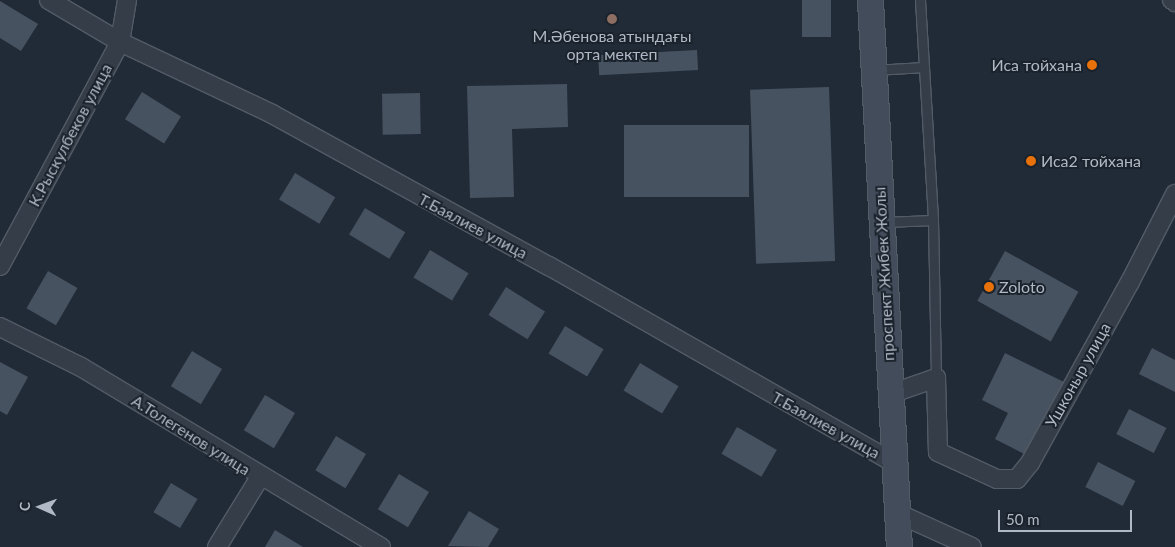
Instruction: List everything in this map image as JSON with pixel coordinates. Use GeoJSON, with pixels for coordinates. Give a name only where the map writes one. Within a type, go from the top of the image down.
{"type":"FeatureCollection","features":[{"type":"Feature","properties":{"kind":"main road","name":"проспект Жибек Жолы"},"geometry":{"type":"LineString","coordinates":[[870,0],[892,462],[899,547]]}},
{"type":"Feature","properties":{"kind":"street","name":"Т.Баялиев улица"},"geometry":{"type":"LineString","coordinates":[[49,0],[120,42],[272,114],[548,266],[892,462]]}},
{"type":"Feature","properties":{"kind":"street","name":"К.Рыскулбеков улица"},"geometry":{"type":"LineString","coordinates":[[0,266],[120,42],[127,0]]}},
{"type":"Feature","properties":{"kind":"street","name":"Ушконыр улица"},"geometry":{"type":"LineString","coordinates":[[936,378],[938,452],[998,479],[1017,479],[1030,463],[1130,282],[1175,194]]}},
{"type":"Feature","properties":{"kind":"street","name":"А.Толегенов улица"},"geometry":{"type":"LineString","coordinates":[[0,327],[81,367],[260,477],[381,547]]}},
{"type":"Feature","properties":{"kind":"street"},"geometry":{"type":"LineString","coordinates":[[890,394],[936,378]]}},
{"type":"Feature","properties":{"kind":"street"},"geometry":{"type":"LineString","coordinates":[[217,547],[260,477]]}},
{"type":"Feature","properties":{"kind":"street"},"geometry":{"type":"LineString","coordinates":[[897,513],[972,547]]}},
{"type":"Feature","properties":{"kind":"lane"},"geometry":{"type":"LineString","coordinates":[[920,0],[932,220],[936,378]]}},
{"type":"Feature","properties":{"kind":"lane"},"geometry":{"type":"LineString","coordinates":[[874,70],[924,67]]}},
{"type":"Feature","properties":{"kind":"lane"},"geometry":{"type":"LineString","coordinates":[[881,222],[932,220]]}},
{"type":"Feature","properties":{"kind":"building"},"geometry":{"type":"Polygon","coordinates":[[[802,0],[831,0],[831,37],[802,37],[802,0]]]}},
{"type":"Feature","properties":{"kind":"building"},"geometry":{"type":"Polygon","coordinates":[[[0,1],[38,24],[21,51],[0,38],[0,1]]]}},
{"type":"Feature","properties":{"kind":"building"},"geometry":{"type":"Polygon","coordinates":[[[697,50],[698,70],[599,75],[598,55],[697,50]]]}},
{"type":"Feature","properties":{"kind":"building"},"geometry":{"type":"Polygon","coordinates":[[[567,84],[568,127],[512,129],[514,197],[470,198],[467,86],[567,84]]]}},
{"type":"Feature","properties":{"kind":"building"},"geometry":{"type":"Polygon","coordinates":[[[829,87],[835,261],[756,264],[750,90],[829,87]]]}},
{"type":"Feature","properties":{"kind":"building"},"geometry":{"type":"Polygon","coordinates":[[[142,92],[181,116],[164,144],[125,119],[142,92]]]}},
{"type":"Feature","properties":{"kind":"building"},"geometry":{"type":"Polygon","coordinates":[[[420,93],[421,134],[383,135],[382,94],[420,93]]]}},
{"type":"Feature","properties":{"kind":"building"},"geometry":{"type":"Polygon","coordinates":[[[624,125],[749,125],[749,197],[624,197],[624,125]]]}},
{"type":"Feature","properties":{"kind":"building"},"geometry":{"type":"Polygon","coordinates":[[[295,173],[335,197],[319,224],[279,200],[295,173]]]}},
{"type":"Feature","properties":{"kind":"building"},"geometry":{"type":"Polygon","coordinates":[[[365,208],[405,232],[389,259],[349,235],[365,208]]]}},
{"type":"Feature","properties":{"kind":"building"},"geometry":{"type":"Polygon","coordinates":[[[430,250],[469,273],[452,301],[414,277],[430,250]]]}},
{"type":"Feature","properties":{"kind":"building"},"geometry":{"type":"Polygon","coordinates":[[[1005,251],[1078,292],[1051,342],[977,301],[1005,251]]]}},
{"type":"Feature","properties":{"kind":"building"},"geometry":{"type":"Polygon","coordinates":[[[48,271],[77,288],[56,325],[26,308],[48,271]]]}},
{"type":"Feature","properties":{"kind":"building"},"geometry":{"type":"Polygon","coordinates":[[[506,287],[545,311],[528,339],[489,315],[506,287]]]}},
{"type":"Feature","properties":{"kind":"building"},"geometry":{"type":"Polygon","coordinates":[[[565,326],[604,349],[587,377],[549,353],[565,326]]]}},
{"type":"Feature","properties":{"kind":"building"},"geometry":{"type":"Polygon","coordinates":[[[1152,348],[1175,360],[1175,392],[1139,374],[1152,348]]]}},
{"type":"Feature","properties":{"kind":"building"},"geometry":{"type":"Polygon","coordinates":[[[192,351],[222,369],[201,404],[171,386],[192,351]]]}},
{"type":"Feature","properties":{"kind":"building"},"geometry":{"type":"Polygon","coordinates":[[[1005,353],[1064,382],[1028,456],[995,439],[1008,413],[982,400],[1005,353]]]}},
{"type":"Feature","properties":{"kind":"building"},"geometry":{"type":"Polygon","coordinates":[[[0,362],[28,377],[7,415],[0,411],[0,362]]]}},
{"type":"Feature","properties":{"kind":"building"},"geometry":{"type":"Polygon","coordinates":[[[640,363],[679,386],[662,414],[624,390],[640,363]]]}},
{"type":"Feature","properties":{"kind":"building"},"geometry":{"type":"Polygon","coordinates":[[[265,395],[295,413],[274,448],[244,430],[265,395]]]}},
{"type":"Feature","properties":{"kind":"building"},"geometry":{"type":"Polygon","coordinates":[[[1129,409],[1166,428],[1154,453],[1116,434],[1129,409]]]}},
{"type":"Feature","properties":{"kind":"building"},"geometry":{"type":"Polygon","coordinates":[[[737,427],[777,450],[761,477],[722,454],[737,427]]]}},
{"type":"Feature","properties":{"kind":"building"},"geometry":{"type":"Polygon","coordinates":[[[336,436],[366,454],[345,488],[315,470],[336,436]]]}},
{"type":"Feature","properties":{"kind":"building"},"geometry":{"type":"Polygon","coordinates":[[[1098,462],[1135,481],[1123,506],[1085,487],[1098,462]]]}},
{"type":"Feature","properties":{"kind":"building"},"geometry":{"type":"Polygon","coordinates":[[[399,474],[429,492],[408,527],[378,509],[399,474]]]}},
{"type":"Feature","properties":{"kind":"building"},"geometry":{"type":"Polygon","coordinates":[[[171,483],[198,499],[180,528],[153,512],[171,483]]]}},
{"type":"Feature","properties":{"kind":"building"},"geometry":{"type":"Polygon","coordinates":[[[469,511],[499,529],[488,547],[448,546],[469,511]]]}},
{"type":"Feature","properties":{"kind":"building"},"geometry":{"type":"Polygon","coordinates":[[[275,530],[303,547],[265,547],[275,530]]]}},
{"type":"Feature","properties":{"kind":"place","name":"М.Әбенова атындағы орта мектеп"},"geometry":{"type":"Point","coordinates":[612,19]}},
{"type":"Feature","properties":{"kind":"place","name":"Иса тойхана"},"geometry":{"type":"Point","coordinates":[1092,65]}},
{"type":"Feature","properties":{"kind":"place","name":"Иса2 тойхана"},"geometry":{"type":"Point","coordinates":[1031,161]}},
{"type":"Feature","properties":{"kind":"place","name":"Zoloto"},"geometry":{"type":"Point","coordinates":[989,287]}}]}
